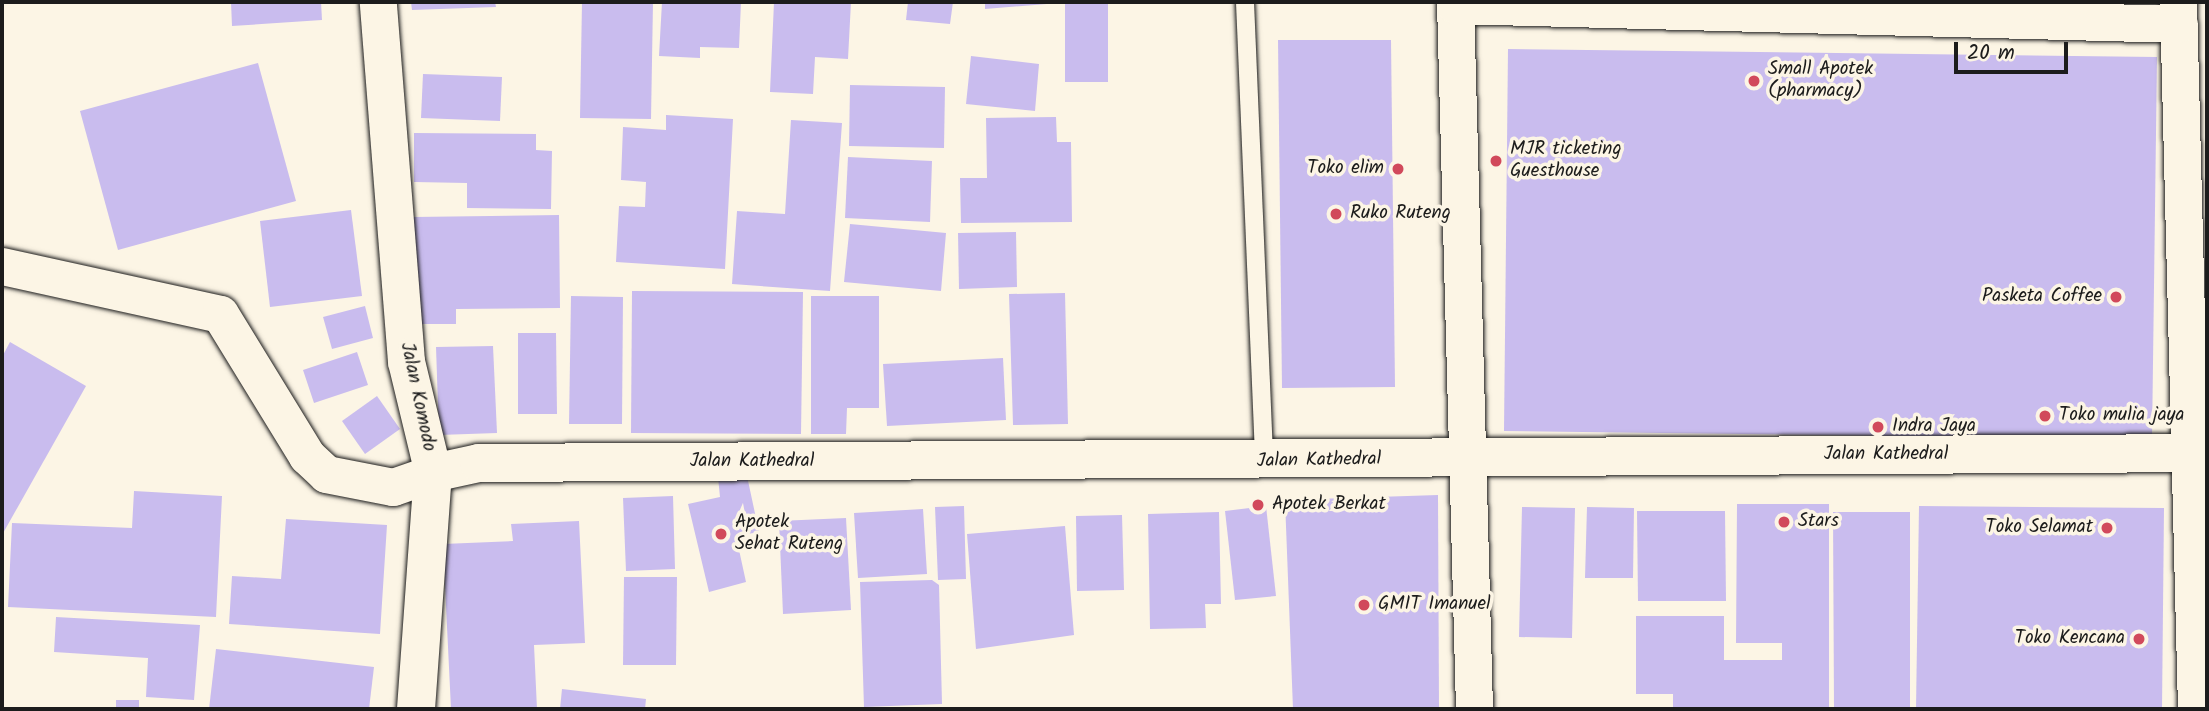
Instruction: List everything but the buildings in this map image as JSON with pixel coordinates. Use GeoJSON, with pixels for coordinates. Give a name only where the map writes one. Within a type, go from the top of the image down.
{"type":"FeatureCollection","features":[{"type":"Feature","properties":{"kind":"highway","name":"Jalan Kathedral"},"geometry":{"type":"LineString","coordinates":[[433,474],[479,463],[1264,462],[1467,457],[2198,453]]}},
{"type":"Feature","properties":{"kind":"highway","name":"Jalan Komodo"},"geometry":{"type":"LineString","coordinates":[[416,709],[433,474]]}},
{"type":"Feature","properties":{"kind":"street","name":"Jalan Komodo"},"geometry":{"type":"LineString","coordinates":[[378,2],[405,360],[433,474]]}},
{"type":"Feature","properties":{"kind":"street"},"geometry":{"type":"LineString","coordinates":[[1474,709],[1455,3],[2179,13],[2198,453],[2196,709]]}},
{"type":"Feature","properties":{"kind":"street"},"geometry":{"type":"LineString","coordinates":[[2,266],[220,314],[307,456],[326,474],[393,487],[433,474]]}},
{"type":"Feature","properties":{"kind":"lane"},"geometry":{"type":"LineString","coordinates":[[1245,2],[1264,462]]}},
{"type":"Feature","properties":{"kind":"place","name":"Small Apotek (pharmacy)"},"geometry":{"type":"Point","coordinates":[1754,81]}},
{"type":"Feature","properties":{"kind":"place","name":"MJR ticketing Guesthouse"},"geometry":{"type":"Point","coordinates":[1496,161]}},
{"type":"Feature","properties":{"kind":"place","name":"Toko elim"},"geometry":{"type":"Point","coordinates":[1398,169]}},
{"type":"Feature","properties":{"kind":"place","name":"Ruko Ruteng"},"geometry":{"type":"Point","coordinates":[1336,214]}},
{"type":"Feature","properties":{"kind":"place","name":"Pasketa Coffee"},"geometry":{"type":"Point","coordinates":[2116,297]}},
{"type":"Feature","properties":{"kind":"place","name":"Toko mulia jaya"},"geometry":{"type":"Point","coordinates":[2045,416]}},
{"type":"Feature","properties":{"kind":"place","name":"Indra Jaya"},"geometry":{"type":"Point","coordinates":[1878,427]}},
{"type":"Feature","properties":{"kind":"place","name":"Apotek Berkat"},"geometry":{"type":"Point","coordinates":[1258,505]}},
{"type":"Feature","properties":{"kind":"place","name":"Stars"},"geometry":{"type":"Point","coordinates":[1784,522]}},
{"type":"Feature","properties":{"kind":"place","name":"Toko Selamat"},"geometry":{"type":"Point","coordinates":[2107,528]}},
{"type":"Feature","properties":{"kind":"place","name":"Apotek Sehat Ruteng"},"geometry":{"type":"Point","coordinates":[721,534]}},
{"type":"Feature","properties":{"kind":"place","name":"GMIT Imanuel"},"geometry":{"type":"Point","coordinates":[1364,605]}},
{"type":"Feature","properties":{"kind":"place","name":"Toko Kencana"},"geometry":{"type":"Point","coordinates":[2139,639]}}]}
